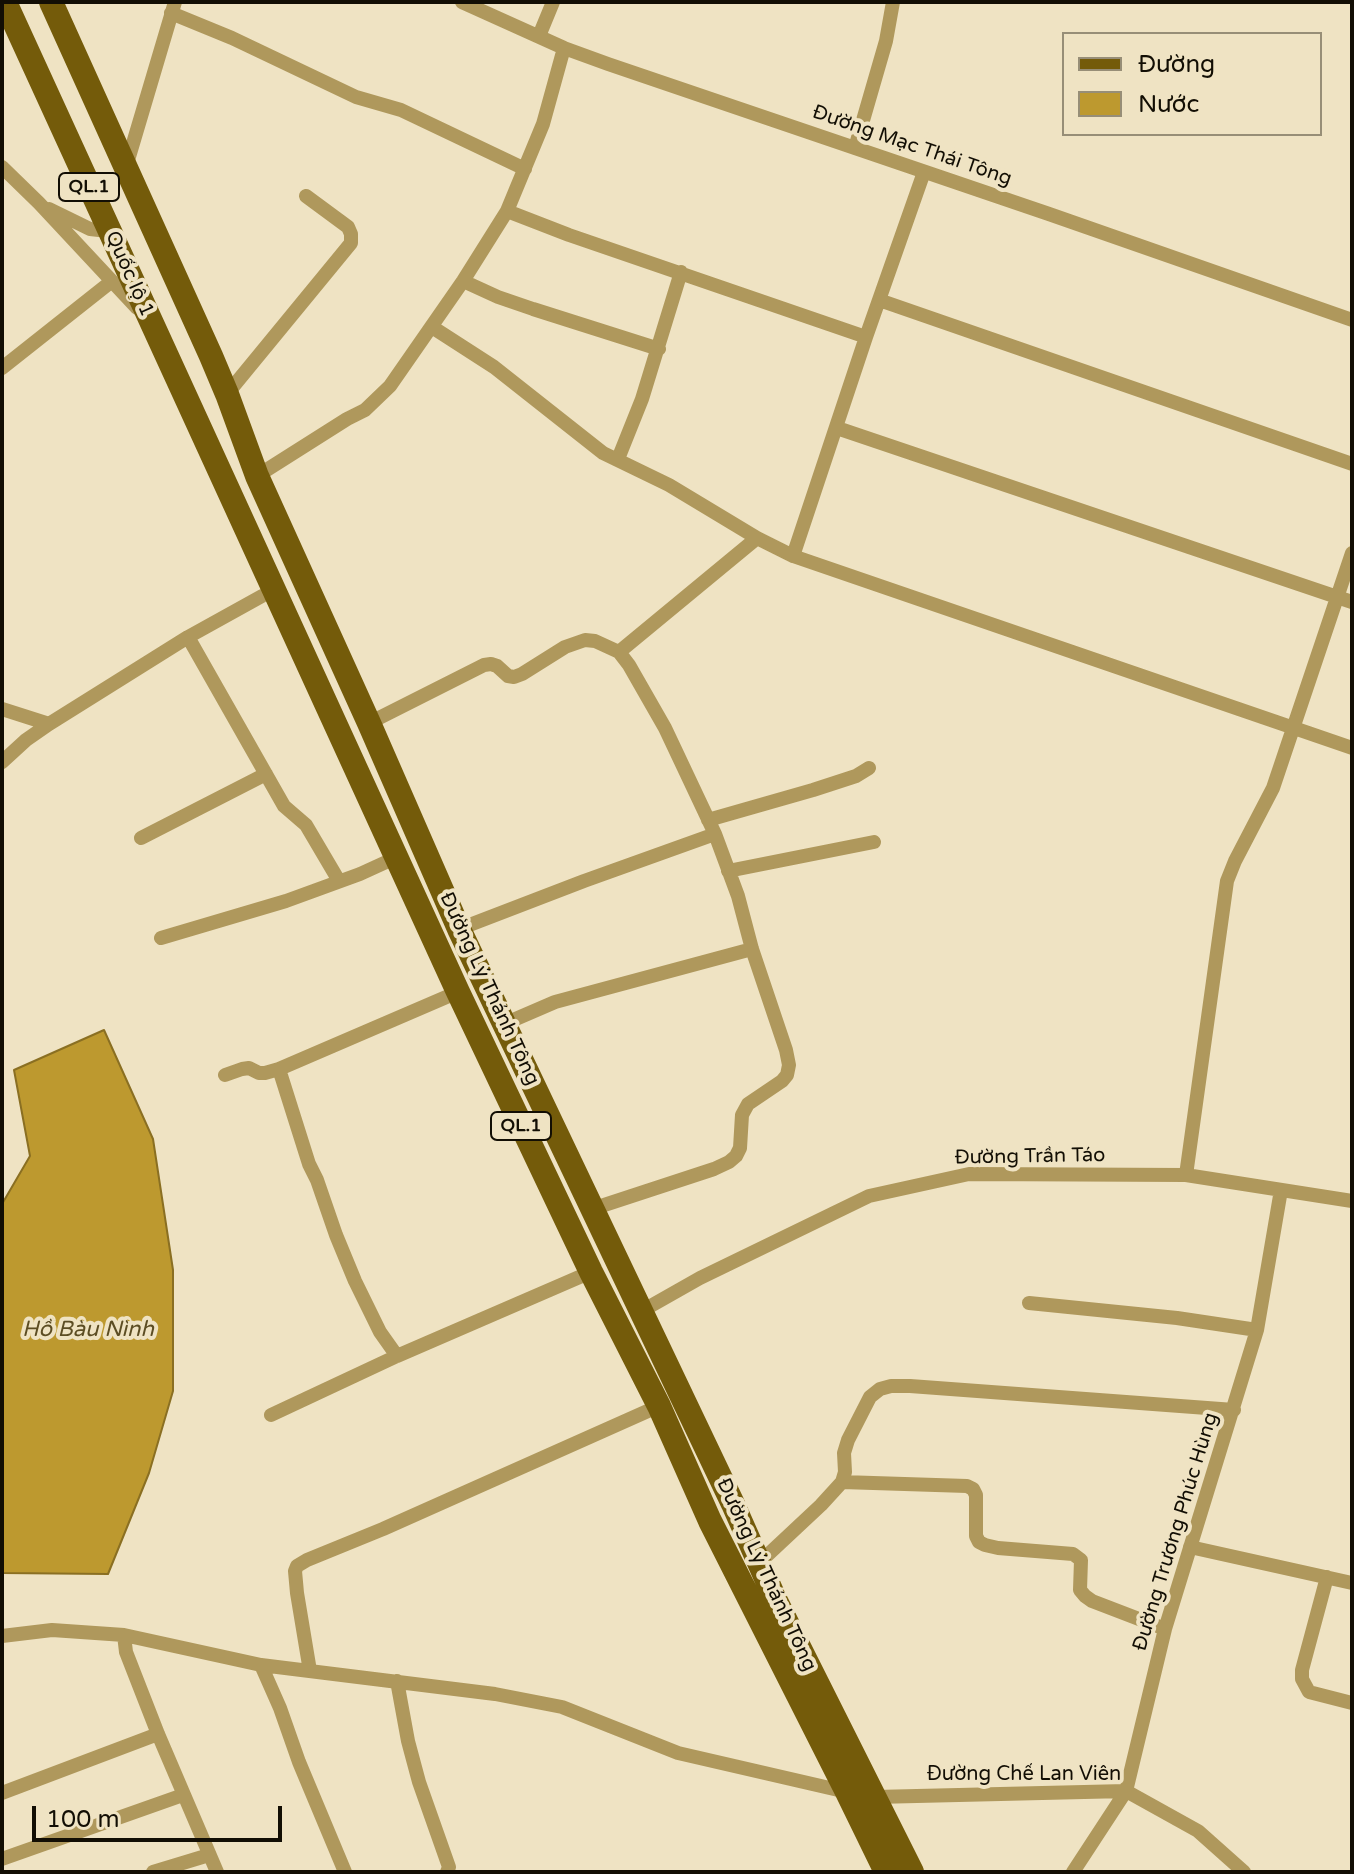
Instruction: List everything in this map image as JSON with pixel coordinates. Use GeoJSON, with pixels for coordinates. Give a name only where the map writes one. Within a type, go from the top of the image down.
{"type":"FeatureCollection","features":[{"type":"Feature","properties":{"kind":"main road","name":"Quốc lộ 1"},"geometry":{"type":"LineString","coordinates":[[5,2],[173,371]]}},
{"type":"Feature","properties":{"kind":"main road","name":"Quốc lộ 1"},"geometry":{"type":"LineString","coordinates":[[51,2],[211,356]]}},
{"type":"Feature","properties":{"kind":"main road","name":"Đường Lý Thánh Tông"},"geometry":{"type":"LineString","coordinates":[[211,356],[257,476],[459,929],[733,1504],[776,1601],[912,1872]]}},
{"type":"Feature","properties":{"kind":"main road","name":"Đường Lý Thánh Tông"},"geometry":{"type":"LineString","coordinates":[[173,371],[395,858],[591,1272],[659,1406],[710,1521],[886,1872]]}},
{"type":"Feature","properties":{"kind":"main road"},"geometry":{"type":"LineString","coordinates":[[591,1272],[616,1257]]}},
{"type":"Feature","properties":{"kind":"street","name":"Đường Mạc Thái Tông"},"geometry":{"type":"LineString","coordinates":[[462,2],[564,48],[644,77],[1352,320]]}},
{"type":"Feature","properties":{"kind":"street"},"geometry":{"type":"LineString","coordinates":[[539,36],[553,2]]}},
{"type":"Feature","properties":{"kind":"street"},"geometry":{"type":"LineString","coordinates":[[855,148],[886,41],[893,2]]}},
{"type":"Feature","properties":{"kind":"street"},"geometry":{"type":"LineString","coordinates":[[125,167],[173,8],[356,97],[401,110],[525,169]]}},
{"type":"Feature","properties":{"kind":"street"},"geometry":{"type":"LineString","coordinates":[[257,476],[365,410],[390,386],[507,211],[543,124],[564,48]]}},
{"type":"Feature","properties":{"kind":"street"},"geometry":{"type":"LineString","coordinates":[[2,167],[150,321]]}},
{"type":"Feature","properties":{"kind":"street"},"geometry":{"type":"LineString","coordinates":[[793,556],[924,172]]}},
{"type":"Feature","properties":{"kind":"street"},"geometry":{"type":"LineString","coordinates":[[227,394],[351,243],[348,227],[306,196]]}},
{"type":"Feature","properties":{"kind":"street"},"geometry":{"type":"LineString","coordinates":[[39,203],[90,229],[108,227]]}},
{"type":"Feature","properties":{"kind":"street"},"geometry":{"type":"LineString","coordinates":[[507,211],[866,337]]}},
{"type":"Feature","properties":{"kind":"street"},"geometry":{"type":"LineString","coordinates":[[618,459],[659,349],[681,272]]}},
{"type":"Feature","properties":{"kind":"street"},"geometry":{"type":"LineString","coordinates":[[2,368],[112,281]]}},
{"type":"Feature","properties":{"kind":"street"},"geometry":{"type":"LineString","coordinates":[[463,281],[498,297],[659,349]]}},
{"type":"Feature","properties":{"kind":"street"},"geometry":{"type":"LineString","coordinates":[[879,300],[1352,464]]}},
{"type":"Feature","properties":{"kind":"street"},"geometry":{"type":"LineString","coordinates":[[432,327],[494,367],[595,448],[669,485],[793,556],[1352,748]]}},
{"type":"Feature","properties":{"kind":"street"},"geometry":{"type":"LineString","coordinates":[[837,428],[1352,602]]}},
{"type":"Feature","properties":{"kind":"street"},"geometry":{"type":"LineString","coordinates":[[619,652],[757,538]]}},
{"type":"Feature","properties":{"kind":"street"},"geometry":{"type":"LineString","coordinates":[[1186,1175],[1227,881],[1273,788],[1352,553]]}},
{"type":"Feature","properties":{"kind":"street"},"geometry":{"type":"LineString","coordinates":[[2,762],[49,724],[188,637],[262,596]]}},
{"type":"Feature","properties":{"kind":"street"},"geometry":{"type":"LineString","coordinates":[[188,637],[284,806],[306,825],[339,881]]}},
{"type":"Feature","properties":{"kind":"street"},"geometry":{"type":"LineString","coordinates":[[369,723],[484,665],[497,666],[508,676],[514,677],[565,647],[585,640],[595,641],[619,652],[629,665],[665,728],[715,834],[738,896],[752,949],[786,1050],[787,1075],[748,1104],[742,1115],[740,1148],[729,1162],[592,1209]]}},
{"type":"Feature","properties":{"kind":"street"},"geometry":{"type":"LineString","coordinates":[[2,709],[49,724]]}},
{"type":"Feature","properties":{"kind":"street"},"geometry":{"type":"LineString","coordinates":[[708,820],[813,790],[856,776],[869,768]]}},
{"type":"Feature","properties":{"kind":"street"},"geometry":{"type":"LineString","coordinates":[[141,838],[266,774]]}},
{"type":"Feature","properties":{"kind":"street"},"geometry":{"type":"LineString","coordinates":[[459,929],[715,834]]}},
{"type":"Feature","properties":{"kind":"street"},"geometry":{"type":"LineString","coordinates":[[728,871],[874,842]]}},
{"type":"Feature","properties":{"kind":"street"},"geometry":{"type":"LineString","coordinates":[[161,938],[286,901],[395,858]]}},
{"type":"Feature","properties":{"kind":"street"},"geometry":{"type":"LineString","coordinates":[[504,1024],[555,1002],[752,949]]}},
{"type":"Feature","properties":{"kind":"street"},"geometry":{"type":"LineString","coordinates":[[225,1075],[249,1068],[259,1073],[279,1069],[458,992]]}},
{"type":"Feature","properties":{"kind":"street"},"geometry":{"type":"LineString","coordinates":[[279,1069],[309,1164],[336,1235],[380,1332],[397,1356]]}},
{"type":"Feature","properties":{"kind":"street","name":"Đường Trần Táo"},"geometry":{"type":"LineString","coordinates":[[640,1312],[700,1278],[869,1196],[969,1174],[1186,1175],[1352,1201]]}},
{"type":"Feature","properties":{"kind":"street","name":"Đường Trương Phúc Hùng"},"geometry":{"type":"LineString","coordinates":[[1073,1872],[1126,1791],[1165,1629],[1257,1330],[1281,1190]]}},
{"type":"Feature","properties":{"kind":"street"},"geometry":{"type":"LineString","coordinates":[[271,1415],[397,1356],[591,1272]]}},
{"type":"Feature","properties":{"kind":"street"},"geometry":{"type":"LineString","coordinates":[[1029,1303],[1177,1318],[1257,1330]]}},
{"type":"Feature","properties":{"kind":"street"},"geometry":{"type":"LineString","coordinates":[[759,1563],[842,1482],[848,1440],[870,1397],[880,1389],[891,1386],[1234,1410]]}},
{"type":"Feature","properties":{"kind":"street"},"geometry":{"type":"LineString","coordinates":[[310,1671],[297,1593],[297,1566],[659,1406]]}},
{"type":"Feature","properties":{"kind":"street"},"geometry":{"type":"LineString","coordinates":[[842,1482],[967,1486],[976,1495],[976,1536],[979,1542],[998,1548],[1073,1554],[1081,1560],[1080,1590],[1085,1596],[1165,1629]]}},
{"type":"Feature","properties":{"kind":"street"},"geometry":{"type":"LineString","coordinates":[[1190,1547],[1352,1583]]}},
{"type":"Feature","properties":{"kind":"street"},"geometry":{"type":"LineString","coordinates":[[1327,1577],[1302,1679],[1309,1692],[1352,1703]]}},
{"type":"Feature","properties":{"kind":"street"},"geometry":{"type":"LineString","coordinates":[[2,1636],[52,1630],[124,1635],[261,1665],[495,1694],[562,1707],[678,1753],[847,1792]]}},
{"type":"Feature","properties":{"kind":"street"},"geometry":{"type":"LineString","coordinates":[[124,1635],[126,1652],[158,1734],[217,1872]]}},
{"type":"Feature","properties":{"kind":"street"},"geometry":{"type":"LineString","coordinates":[[261,1665],[345,1872]]}},
{"type":"Feature","properties":{"kind":"street"},"geometry":{"type":"LineString","coordinates":[[397,1681],[408,1741],[449,1867],[447,1872]]}},
{"type":"Feature","properties":{"kind":"street"},"geometry":{"type":"LineString","coordinates":[[2,1793],[158,1734]]}},
{"type":"Feature","properties":{"kind":"street","name":"Đường Chế Lan Viên"},"geometry":{"type":"LineString","coordinates":[[875,1797],[1126,1791],[1198,1831],[1244,1872]]}},
{"type":"Feature","properties":{"kind":"street"},"geometry":{"type":"LineString","coordinates":[[2,1859],[183,1795]]}},
{"type":"Feature","properties":{"kind":"street"},"geometry":{"type":"LineString","coordinates":[[153,1872],[209,1855]]}},
{"type":"Feature","properties":{"kind":"water","name":"Hồ Bàu Nình"},"geometry":{"type":"Polygon","coordinates":[[[104,1030],[153,1139],[173,1270],[173,1391],[149,1473],[108,1574],[2,1573],[2,1204],[30,1156],[14,1070],[104,1030]]]}}]}
